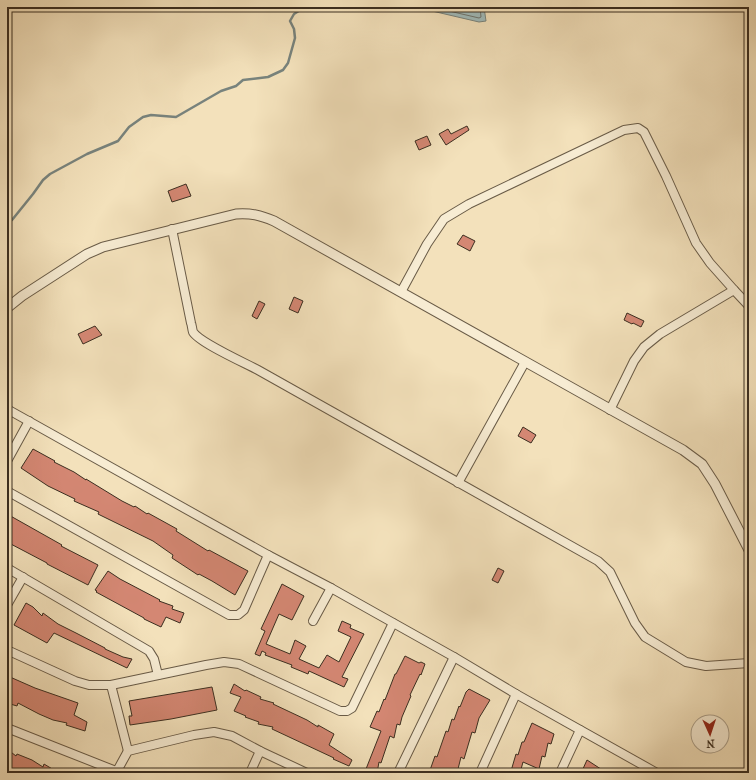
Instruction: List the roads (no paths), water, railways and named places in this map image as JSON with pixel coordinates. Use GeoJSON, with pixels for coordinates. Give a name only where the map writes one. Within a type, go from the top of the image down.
{"type":"FeatureCollection","features":[{"type":"Feature","properties":{"kind":"street"},"geometry":{"type":"LineString","coordinates":[[401,292],[427,244],[444,219],[468,204],[624,130],[638,128],[644,132],[666,176],[696,243],[710,263],[749,306]]}},
{"type":"Feature","properties":{"kind":"street"},"geometry":{"type":"LineString","coordinates":[[7,308],[22,296],[87,254],[103,247],[117,242],[236,214],[251,213],[260,215],[274,221],[683,450],[702,464],[715,484],[749,550]]}},
{"type":"Feature","properties":{"kind":"street"},"geometry":{"type":"LineString","coordinates":[[172,229],[193,332],[199,337],[598,560],[610,572],[635,623],[645,637],[686,662],[706,666],[749,663]]}},
{"type":"Feature","properties":{"kind":"street"},"geometry":{"type":"LineString","coordinates":[[610,410],[634,362],[644,347],[660,334],[734,290]]}},
{"type":"Feature","properties":{"kind":"street"},"geometry":{"type":"LineString","coordinates":[[458,483],[525,362]]}},
{"type":"Feature","properties":{"kind":"street"},"geometry":{"type":"LineString","coordinates":[[7,409],[268,555],[331,588],[657,773]]}},
{"type":"Feature","properties":{"kind":"street"},"geometry":{"type":"LineString","coordinates":[[7,461],[29,421]]}},
{"type":"Feature","properties":{"kind":"street"},"geometry":{"type":"LineString","coordinates":[[7,491],[230,615],[238,615],[244,610],[268,555]]}},
{"type":"Feature","properties":{"kind":"street"},"geometry":{"type":"LineString","coordinates":[[7,568],[149,651],[154,658],[158,674]]}},
{"type":"Feature","properties":{"kind":"street"},"geometry":{"type":"LineString","coordinates":[[7,604],[23,577]]}},
{"type":"Feature","properties":{"kind":"street"},"geometry":{"type":"LineString","coordinates":[[313,621],[331,588]]}},
{"type":"Feature","properties":{"kind":"street"},"geometry":{"type":"LineString","coordinates":[[7,650],[75,681],[89,685],[111,685],[158,674],[224,662],[239,664],[340,711],[347,711],[352,708],[393,623]]}},
{"type":"Feature","properties":{"kind":"street"},"geometry":{"type":"LineString","coordinates":[[398,773],[454,657]]}},
{"type":"Feature","properties":{"kind":"street"},"geometry":{"type":"LineString","coordinates":[[7,728],[119,772],[128,751],[111,685]]}},
{"type":"Feature","properties":{"kind":"street"},"geometry":{"type":"LineString","coordinates":[[480,773],[516,694]]}},
{"type":"Feature","properties":{"kind":"street"},"geometry":{"type":"LineString","coordinates":[[560,773],[580,730]]}},
{"type":"Feature","properties":{"kind":"street"},"geometry":{"type":"LineString","coordinates":[[128,751],[194,735],[214,732],[232,736],[306,773]]}},
{"type":"Feature","properties":{"kind":"street"},"geometry":{"type":"LineString","coordinates":[[250,773],[260,751]]}},
{"type":"Feature","properties":{"kind":"water"},"geometry":{"type":"Polygon","coordinates":[[[415,7],[484,7],[486,21],[479,22],[415,7]]]}},
{"type":"Feature","properties":{"kind":"waterway"},"geometry":{"type":"LineString","coordinates":[[7,223],[12,220],[43,180],[50,174],[87,154],[118,141],[129,127],[143,117],[151,115],[176,117],[221,91],[236,86],[243,80],[268,77],[283,70],[288,63],[295,38],[294,29],[290,21],[294,14],[305,7]]}}]}
